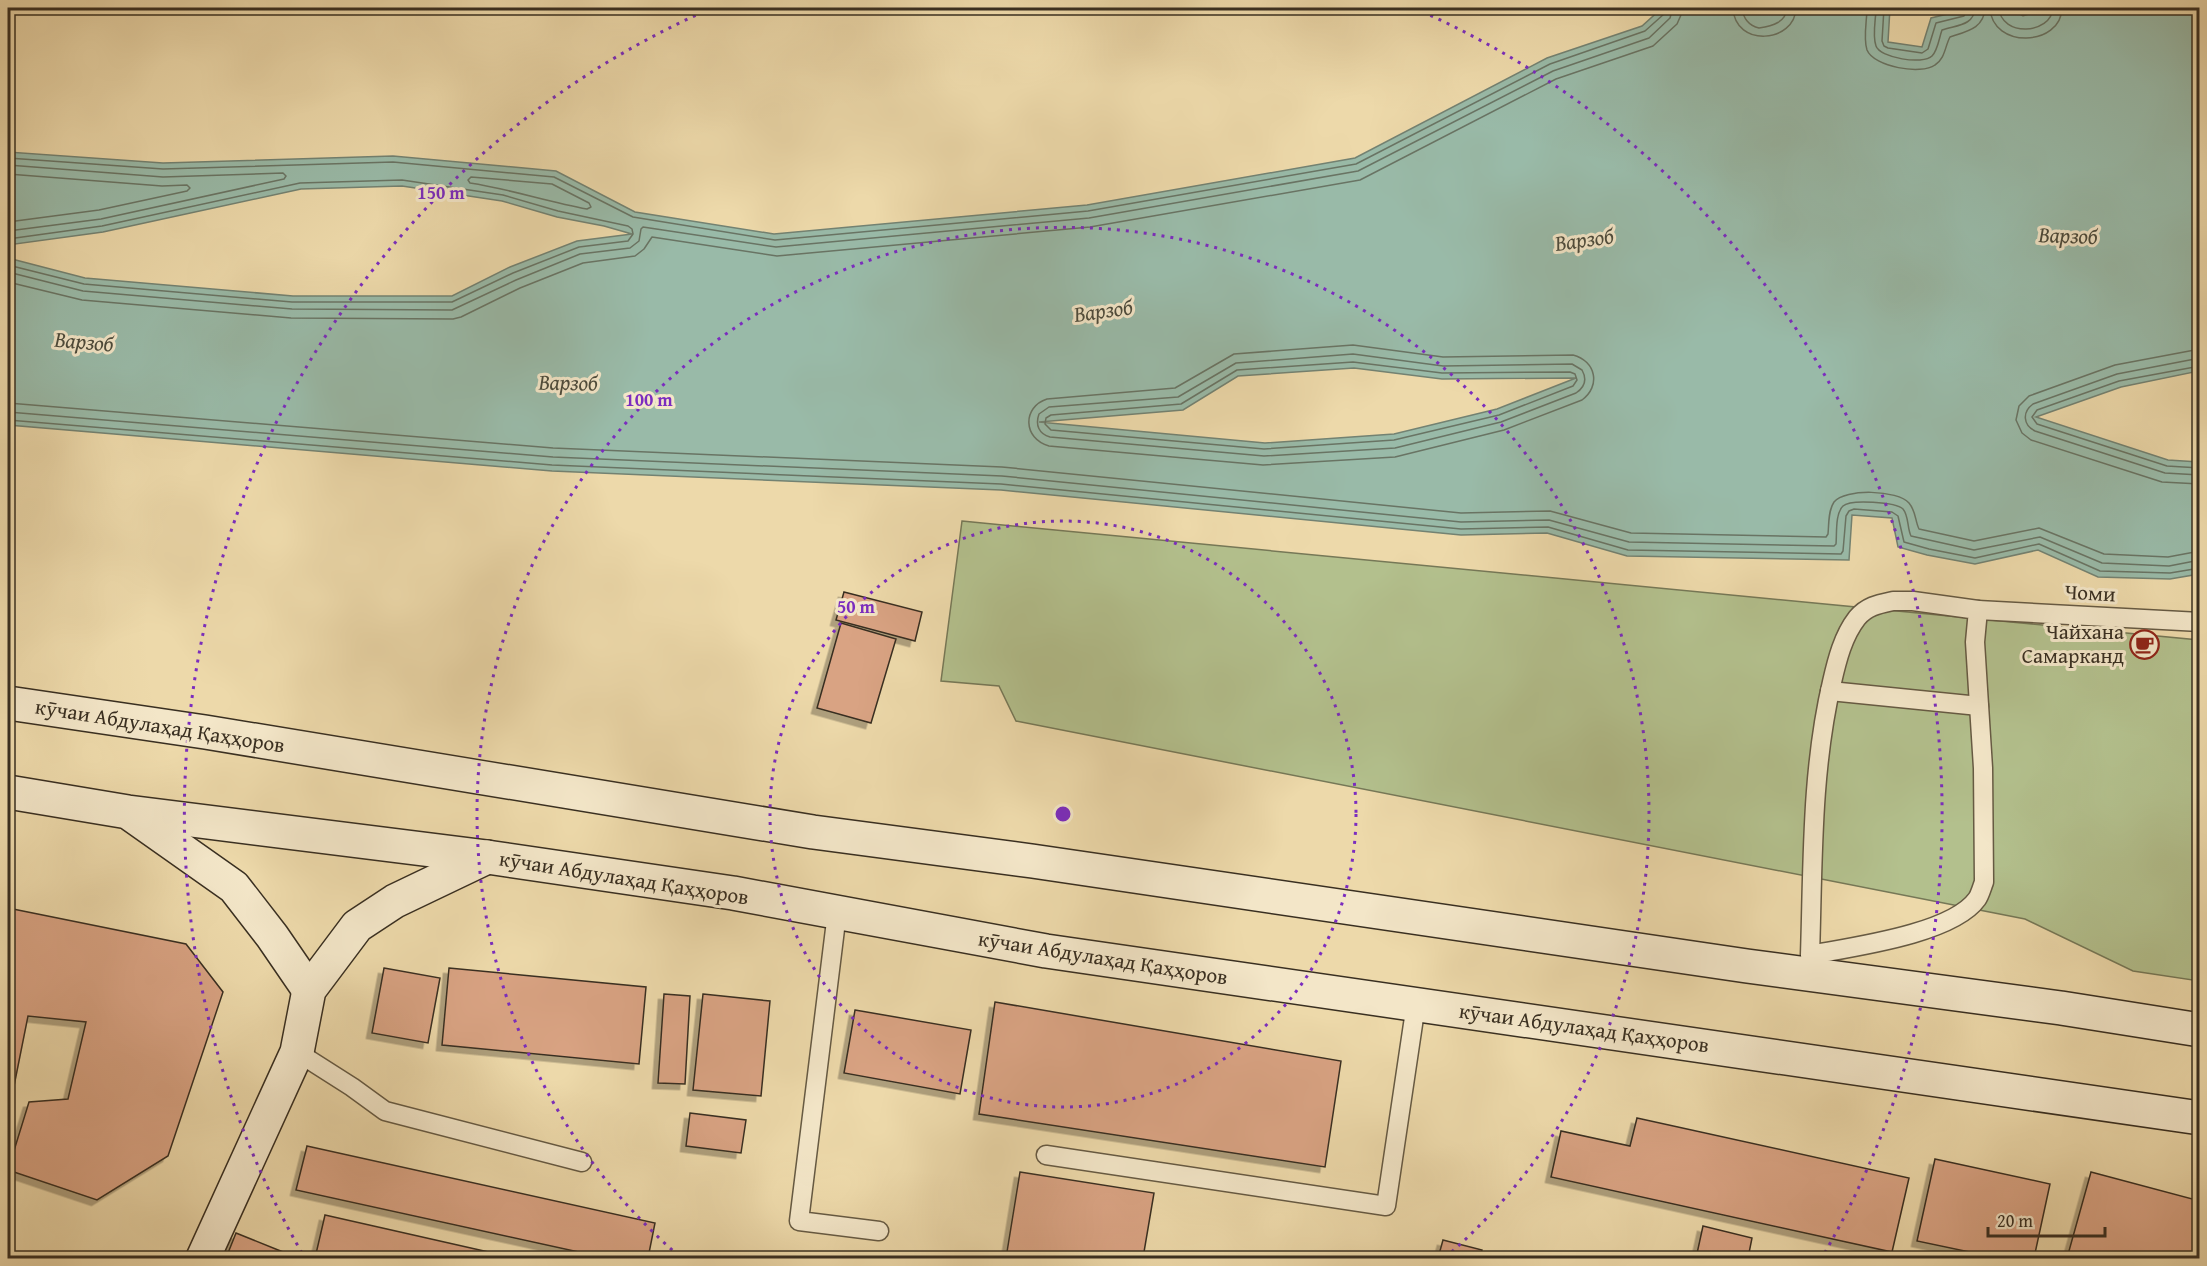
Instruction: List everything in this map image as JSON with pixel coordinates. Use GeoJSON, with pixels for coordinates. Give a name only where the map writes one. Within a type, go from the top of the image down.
{"type":"FeatureCollection","features":[{"type":"Feature","properties":{"kind":"main road","name":"кӯчаи Абдулаҳад Қаҳҳоров"},"geometry":{"type":"LineString","coordinates":[[8,703],[205,732],[813,832],[1020,860],[1735,965],[2061,1008],[2199,1030]]}},
{"type":"Feature","properties":{"kind":"main road","name":"кӯчаи Абдулаҳад Қаҳҳоров"},"geometry":{"type":"LineString","coordinates":[[8,792],[128,812],[487,857],[733,893],[1046,951],[2199,1118]]}},
{"type":"Feature","properties":{"kind":"main road"},"geometry":{"type":"LineString","coordinates":[[128,812],[234,887],[272,936],[309,990]]}},
{"type":"Feature","properties":{"kind":"main road"},"geometry":{"type":"LineString","coordinates":[[203,1258],[297,1052],[309,990],[357,926],[395,901],[487,857]]}},
{"type":"Feature","properties":{"kind":"lane","name":"Чоми"},"geometry":{"type":"LineString","coordinates":[[1979,706],[1983,768],[1984,882],[1977,899],[1958,916],[1922,930],[1810,956],[1815,795],[1825,712],[1844,641],[1857,618],[1870,606],[1893,601],[1914,601],[1978,610],[2199,622]]}},
{"type":"Feature","properties":{"kind":"lane"},"geometry":{"type":"LineString","coordinates":[[1830,691],[1979,706],[1976,642],[1978,610]]}},
{"type":"Feature","properties":{"kind":"lane"},"geometry":{"type":"LineString","coordinates":[[837,913],[799,1221],[879,1231]]}},
{"type":"Feature","properties":{"kind":"lane"},"geometry":{"type":"LineString","coordinates":[[1046,1155],[1386,1206],[1416,1004]]}},
{"type":"Feature","properties":{"kind":"lane"},"geometry":{"type":"LineString","coordinates":[[297,1052],[385,1111],[582,1162]]}},
{"type":"Feature","properties":{"kind":"green space"},"geometry":{"type":"Polygon","coordinates":[[[962,521],[2199,640],[2199,981],[2133,971],[2025,919],[1016,721],[999,686],[941,681],[962,521]]]}},
{"type":"Feature","properties":{"kind":"water","name":"Варзоб"},"geometry":{"type":"Polygon","coordinates":[[[1662,8],[1754,8],[1760,14],[1782,8],[1890,8],[1888,42],[1922,47],[1931,18],[1973,8],[2009,8],[2023,16],[2046,8],[2199,8],[2199,371],[2121,387],[2036,417],[2168,460],[2199,462],[2199,574],[2170,579],[2098,577],[2038,550],[1975,564],[1898,547],[1892,518],[1852,515],[1849,560],[1627,556],[1547,533],[1461,535],[1001,490],[552,471],[8,425],[8,258],[85,278],[293,296],[452,296],[510,267],[577,241],[632,234],[557,217],[502,201],[402,186],[301,189],[103,232],[8,245],[8,152],[163,163],[393,156],[556,171],[635,212],[774,234],[1087,205],[1355,158],[1547,58],[1642,26],[1662,8]],[[1354,368],[1238,376],[1183,410],[1039,422],[1265,443],[1394,434],[1497,409],[1576,378],[1442,379],[1354,368]]]}},
{"type":"Feature","properties":{"kind":"building"},"geometry":{"type":"Polygon","coordinates":[[[844,592],[922,612],[915,641],[836,620],[844,592]]]}},
{"type":"Feature","properties":{"kind":"building"},"geometry":{"type":"Polygon","coordinates":[[[841,623],[896,639],[871,723],[817,708],[841,623]]]}},
{"type":"Feature","properties":{"kind":"building"},"geometry":{"type":"Polygon","coordinates":[[[8,908],[186,944],[223,992],[168,1156],[97,1200],[8,1170],[29,1102],[68,1099],[86,1022],[28,1016],[8,1116],[8,908]]]}},
{"type":"Feature","properties":{"kind":"building"},"geometry":{"type":"Polygon","coordinates":[[[384,968],[440,978],[428,1043],[372,1033],[384,968]]]}},
{"type":"Feature","properties":{"kind":"building"},"geometry":{"type":"Polygon","coordinates":[[[449,968],[646,987],[639,1064],[442,1045],[449,968]]]}},
{"type":"Feature","properties":{"kind":"building"},"geometry":{"type":"Polygon","coordinates":[[[664,994],[690,996],[685,1084],[658,1083],[664,994]]]}},
{"type":"Feature","properties":{"kind":"building"},"geometry":{"type":"Polygon","coordinates":[[[703,994],[770,1001],[761,1096],[693,1090],[703,994]]]}},
{"type":"Feature","properties":{"kind":"building"},"geometry":{"type":"Polygon","coordinates":[[[995,1002],[1341,1061],[1325,1167],[979,1114],[995,1002]]]}},
{"type":"Feature","properties":{"kind":"building"},"geometry":{"type":"Polygon","coordinates":[[[855,1010],[971,1030],[960,1094],[844,1073],[855,1010]]]}},
{"type":"Feature","properties":{"kind":"building"},"geometry":{"type":"Polygon","coordinates":[[[690,1113],[746,1120],[741,1153],[686,1146],[690,1113]]]}},
{"type":"Feature","properties":{"kind":"building"},"geometry":{"type":"Polygon","coordinates":[[[1637,1118],[1909,1178],[1892,1252],[1551,1177],[1561,1131],[1630,1146],[1637,1118]]]}},
{"type":"Feature","properties":{"kind":"building"},"geometry":{"type":"Polygon","coordinates":[[[307,1146],[655,1223],[648,1258],[606,1258],[296,1190],[307,1146]]]}},
{"type":"Feature","properties":{"kind":"building"},"geometry":{"type":"Polygon","coordinates":[[[1935,1159],[2050,1184],[2034,1258],[1998,1258],[1917,1241],[1935,1159]]]}},
{"type":"Feature","properties":{"kind":"building"},"geometry":{"type":"Polygon","coordinates":[[[1020,1172],[1154,1193],[1143,1258],[1006,1258],[1020,1172]]]}},
{"type":"Feature","properties":{"kind":"building"},"geometry":{"type":"Polygon","coordinates":[[[2091,1172],[2200,1201],[2200,1229],[2191,1258],[2067,1258],[2091,1172]]]}},
{"type":"Feature","properties":{"kind":"building"},"geometry":{"type":"Polygon","coordinates":[[[325,1215],[515,1258],[315,1258],[325,1215]]]}},
{"type":"Feature","properties":{"kind":"building"},"geometry":{"type":"Polygon","coordinates":[[[1703,1226],[1752,1238],[1748,1258],[1696,1258],[1703,1226]]]}},
{"type":"Feature","properties":{"kind":"building"},"geometry":{"type":"Polygon","coordinates":[[[236,1233],[283,1252],[280,1258],[226,1258],[236,1233]]]}},
{"type":"Feature","properties":{"kind":"building"},"geometry":{"type":"Polygon","coordinates":[[[1443,1240],[1482,1250],[1480,1258],[1438,1258],[1443,1240]]]}},
{"type":"Feature","properties":{"kind":"building"},"geometry":{"type":"Polygon","coordinates":[[[1892,1252],[1913,1258],[1891,1258],[1892,1252]]]}},
{"type":"Feature","properties":{"kind":"place","name":"Чайхана Самарканд"},"geometry":{"type":"Point","coordinates":[2145,644]}}]}
